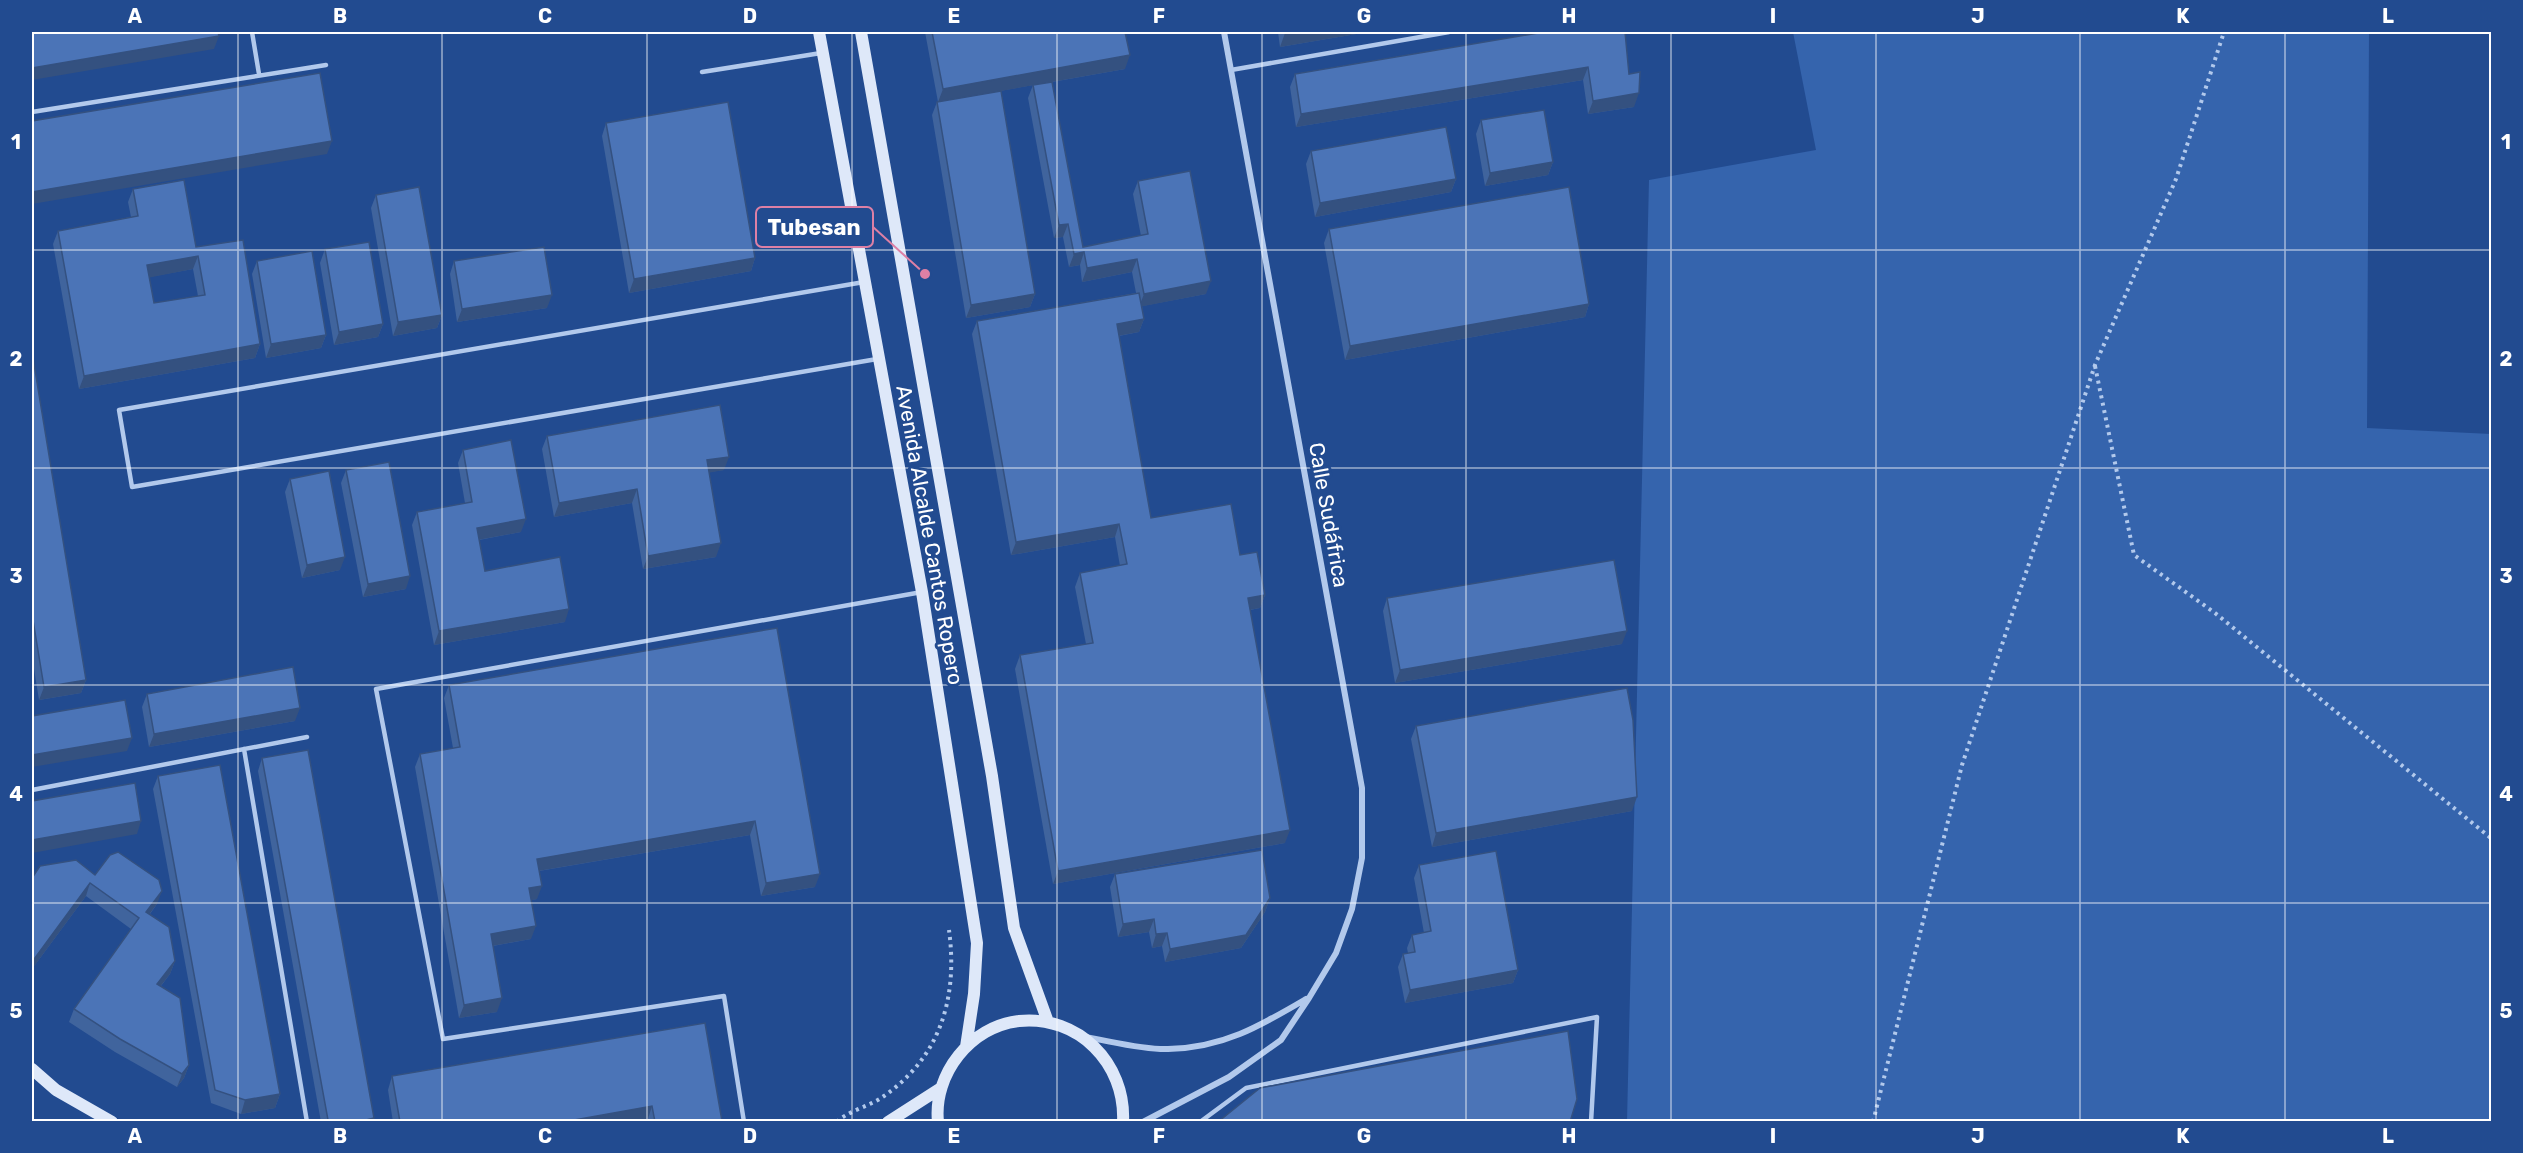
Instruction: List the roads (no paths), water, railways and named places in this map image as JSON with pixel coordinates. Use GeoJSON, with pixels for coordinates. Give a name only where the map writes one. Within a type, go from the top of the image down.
{"type":"FeatureCollection","features":[{"type":"Feature","properties":{"kind":"main road","name":"Avenida Alcalde Cantos Ropero"},"geometry":{"type":"LineString","coordinates":[[819,32],[922,592],[977,943],[974,994],[966,1047]]}},
{"type":"Feature","properties":{"kind":"main road","name":"Avenida Alcalde Cantos Ropero"},"geometry":{"type":"LineString","coordinates":[[861,32],[990,764],[1014,928],[1048,1023]]}},
{"type":"Feature","properties":{"kind":"main road"},"geometry":{"type":"LineString","coordinates":[[938,1122],[941,1088],[950,1066],[966,1047],[990,1030],[1019,1021],[1048,1023],[1066,1028],[1083,1036],[1103,1055],[1117,1078],[1124,1105],[1123,1122]]}},
{"type":"Feature","properties":{"kind":"main road"},"geometry":{"type":"LineString","coordinates":[[32,1069],[56,1090],[112,1122]]}},
{"type":"Feature","properties":{"kind":"main road"},"geometry":{"type":"LineString","coordinates":[[888,1122],[941,1088]]}},
{"type":"Feature","properties":{"kind":"street","name":"Calle Sudáfrica"},"geometry":{"type":"LineString","coordinates":[[1143,1122],[1229,1077],[1281,1040],[1336,953],[1352,909],[1362,858],[1362,788],[1224,32]]}},
{"type":"Feature","properties":{"kind":"street","name":"Calle Sudáfrica"},"geometry":{"type":"LineString","coordinates":[[1083,1036],[1167,1049],[1210,1044],[1251,1031],[1309,998]]}},
{"type":"Feature","properties":{"kind":"lane"},"geometry":{"type":"LineString","coordinates":[[252,32],[259,74]]}},
{"type":"Feature","properties":{"kind":"lane"},"geometry":{"type":"LineString","coordinates":[[1231,70],[1449,32]]}},
{"type":"Feature","properties":{"kind":"lane"},"geometry":{"type":"LineString","coordinates":[[702,72],[823,53]]}},
{"type":"Feature","properties":{"kind":"lane"},"geometry":{"type":"LineString","coordinates":[[32,112],[326,65]]}},
{"type":"Feature","properties":{"kind":"lane"},"geometry":{"type":"LineString","coordinates":[[865,282],[119,410],[132,487],[879,358]]}},
{"type":"Feature","properties":{"kind":"lane"},"geometry":{"type":"LineString","coordinates":[[744,1122],[724,996],[443,1039],[376,689],[922,592]]}},
{"type":"Feature","properties":{"kind":"lane"},"geometry":{"type":"LineString","coordinates":[[32,790],[307,737]]}},
{"type":"Feature","properties":{"kind":"lane"},"geometry":{"type":"LineString","coordinates":[[244,749],[307,1122]]}},
{"type":"Feature","properties":{"kind":"lane"},"geometry":{"type":"LineString","coordinates":[[1200,1122],[1246,1088],[1597,1017],[1591,1122]]}},
{"type":"Feature","properties":{"kind":"place","name":"Tubesan"},"geometry":{"type":"Point","coordinates":[925,274]}}]}
